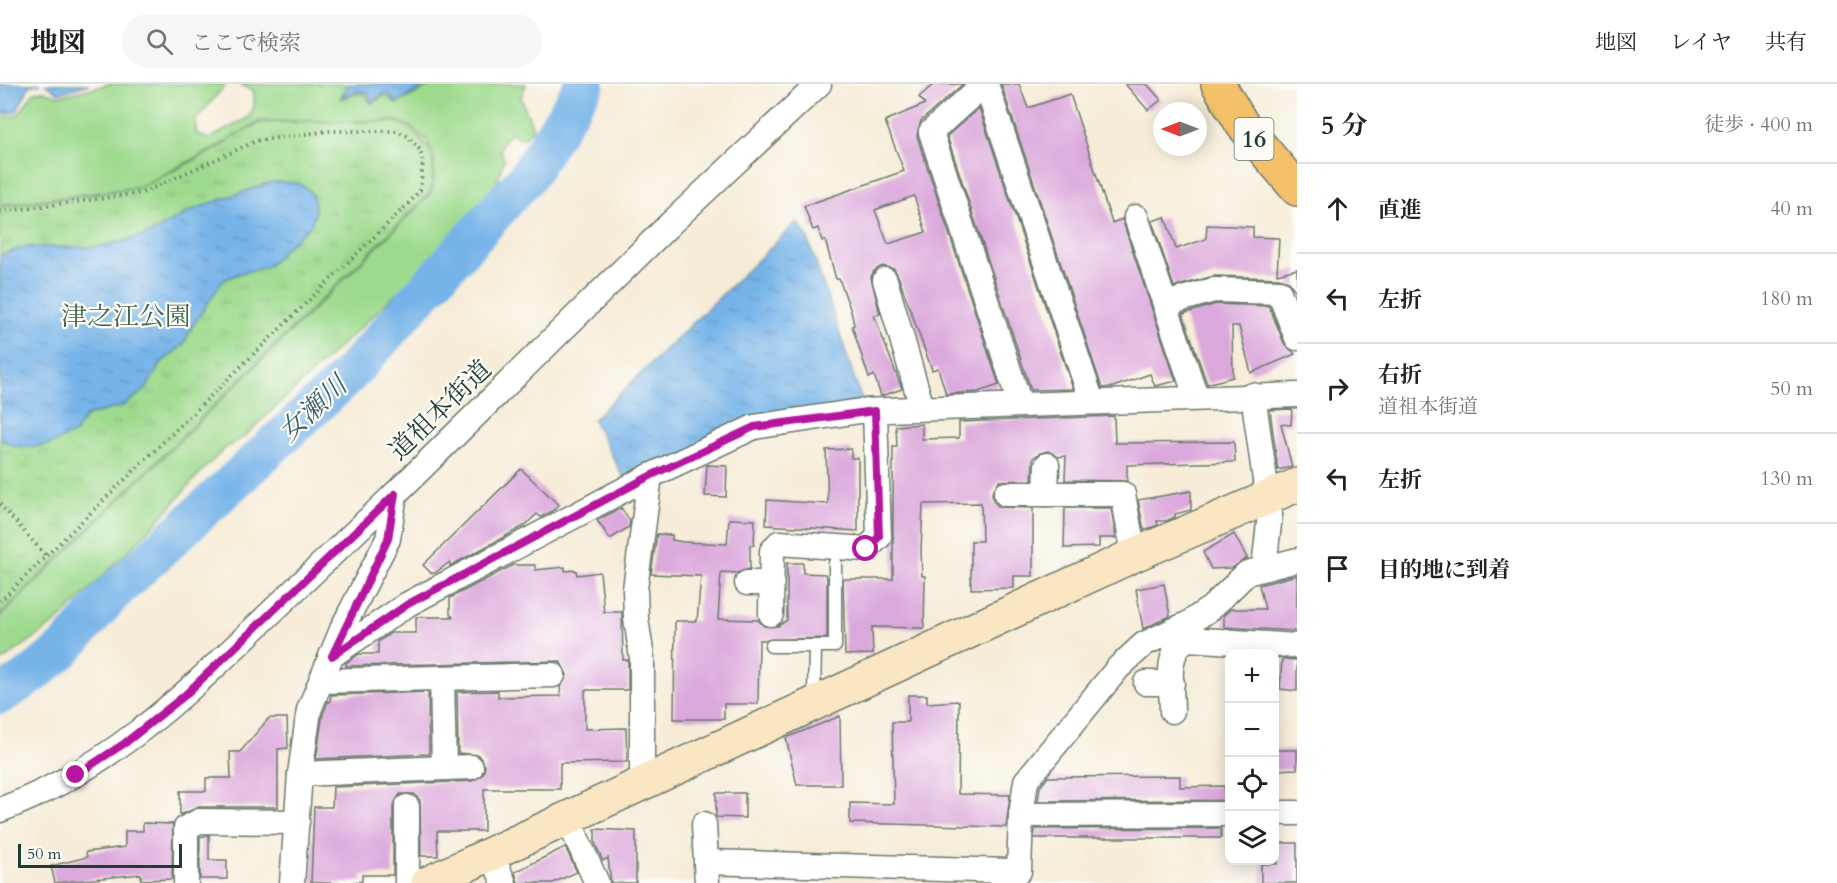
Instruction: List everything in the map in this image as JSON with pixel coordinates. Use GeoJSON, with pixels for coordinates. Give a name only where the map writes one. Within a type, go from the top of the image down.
{"type":"FeatureCollection","features":[{"type":"Feature","properties":{"kind":"main road","name":"16"},"geometry":{"type":"LineString","coordinates":[[1218,84],[1242,124],[1297,189]]}},
{"type":"Feature","properties":{"kind":"street","name":"道祖本街道"},"geometry":{"type":"LineString","coordinates":[[292,883],[300,774],[309,710],[388,539],[395,494],[671,223],[819,84]]}},
{"type":"Feature","properties":{"kind":"street"},"geometry":{"type":"LineString","coordinates":[[1020,404],[931,132],[985,84],[1092,402]]}},
{"type":"Feature","properties":{"kind":"street"},"geometry":{"type":"LineString","coordinates":[[1136,217],[1196,397]]}},
{"type":"Feature","properties":{"kind":"street"},"geometry":{"type":"LineString","coordinates":[[885,280],[922,408]]}},
{"type":"Feature","properties":{"kind":"street"},"geometry":{"type":"LineString","coordinates":[[1165,304],[1214,290],[1280,292],[1297,338]]}},
{"type":"Feature","properties":{"kind":"street"},"geometry":{"type":"LineString","coordinates":[[332,656],[408,604],[650,476],[754,427],[875,411],[922,408],[1275,395],[1286,384],[1297,380]]}},
{"type":"Feature","properties":{"kind":"street"},"geometry":{"type":"LineString","coordinates":[[1264,567],[1270,515],[1283,492],[1275,395]]}},
{"type":"Feature","properties":{"kind":"street"},"geometry":{"type":"LineString","coordinates":[[771,614],[772,551],[779,543],[866,549],[879,537],[875,411]]}},
{"type":"Feature","properties":{"kind":"street"},"geometry":{"type":"LineString","coordinates":[[1046,494],[1047,465]]}},
{"type":"Feature","properties":{"kind":"street"},"geometry":{"type":"LineString","coordinates":[[642,781],[642,658],[636,618],[635,589],[650,476]]}},
{"type":"Feature","properties":{"kind":"street"},"geometry":{"type":"LineString","coordinates":[[428,883],[642,781],[1134,555],[1283,492]]}},
{"type":"Feature","properties":{"kind":"street"},"geometry":{"type":"LineString","coordinates":[[0,810],[76,775],[156,720],[395,494]]}},
{"type":"Feature","properties":{"kind":"street"},"geometry":{"type":"LineString","coordinates":[[1006,494],[1123,494],[1134,555]]}},
{"type":"Feature","properties":{"kind":"street"},"geometry":{"type":"LineString","coordinates":[[704,824],[704,855],[707,872],[1010,877],[1018,871],[1021,815],[1026,781],[1118,668],[1144,644],[1189,623],[1212,608],[1247,573],[1297,560]]}},
{"type":"Feature","properties":{"kind":"street"},"geometry":{"type":"LineString","coordinates":[[747,583],[771,583]]}},
{"type":"Feature","properties":{"kind":"street"},"geometry":{"type":"LineString","coordinates":[[1172,711],[1172,654],[1178,645],[1188,639],[1297,646]]}},
{"type":"Feature","properties":{"kind":"street"},"geometry":{"type":"LineString","coordinates":[[321,681],[553,675]]}},
{"type":"Feature","properties":{"kind":"street"},"geometry":{"type":"LineString","coordinates":[[442,678],[444,768]]}},
{"type":"Feature","properties":{"kind":"street"},"geometry":{"type":"LineString","coordinates":[[1146,683],[1172,683]]}},
{"type":"Feature","properties":{"kind":"street"},"geometry":{"type":"LineString","coordinates":[[300,774],[471,767]]}},
{"type":"Feature","properties":{"kind":"street"},"geometry":{"type":"LineString","coordinates":[[407,807],[407,883]]}},
{"type":"Feature","properties":{"kind":"street"},"geometry":{"type":"LineString","coordinates":[[1021,815],[1225,813]]}},
{"type":"Feature","properties":{"kind":"street"},"geometry":{"type":"LineString","coordinates":[[1279,813],[1297,813]]}},
{"type":"Feature","properties":{"kind":"street"},"geometry":{"type":"LineString","coordinates":[[567,817],[597,883]]}},
{"type":"Feature","properties":{"kind":"street"},"geometry":{"type":"LineString","coordinates":[[186,883],[186,828],[199,821],[297,822]]}},
{"type":"Feature","properties":{"kind":"street"},"geometry":{"type":"LineString","coordinates":[[491,853],[504,883]]}},
{"type":"Feature","properties":{"kind":"lane"},"geometry":{"type":"LineString","coordinates":[[771,646],[835,646],[835,563]]}},
{"type":"Feature","properties":{"kind":"lane"},"geometry":{"type":"LineString","coordinates":[[814,703],[815,646]]}},
{"type":"Feature","properties":{"kind":"path"},"geometry":{"type":"LineString","coordinates":[[0,212],[142,193],[256,141],[327,131],[396,131],[414,142],[420,150],[423,163],[420,190],[410,202],[0,601]]}},
{"type":"Feature","properties":{"kind":"path"},"geometry":{"type":"LineString","coordinates":[[0,504],[46,556]]}},
{"type":"Feature","properties":{"kind":"green space"},"geometry":{"type":"Polygon","coordinates":[[[110,84],[226,84],[195,121],[197,134],[209,139],[249,117],[254,107],[254,91],[238,84],[346,84],[340,99],[356,94],[366,94],[371,104],[386,95],[396,104],[434,84],[526,84],[521,98],[533,128],[525,138],[517,137],[511,132],[503,141],[500,149],[504,159],[496,186],[448,245],[244,437],[225,448],[157,522],[58,621],[0,662],[0,617],[429,196],[434,184],[434,156],[427,140],[410,126],[398,121],[260,121],[219,146],[139,187],[0,205],[0,119],[19,114],[34,92],[44,91],[59,96],[110,84]]]}},
{"type":"Feature","properties":{"kind":"green space","name":"津之江公園"},"geometry":{"type":"Polygon","coordinates":[[[398,122],[409,128],[425,143],[433,161],[432,183],[428,195],[0,615],[0,207],[139,188],[219,148],[235,135],[260,123],[398,122]]]}},
{"type":"Feature","properties":{"kind":"water"},"geometry":{"type":"Polygon","coordinates":[[[0,84],[41,84],[30,85],[17,111],[0,115],[0,84]]]}},
{"type":"Feature","properties":{"kind":"water"},"geometry":{"type":"Polygon","coordinates":[[[45,84],[89,84],[59,93],[45,84]]]}},
{"type":"Feature","properties":{"kind":"water"},"geometry":{"type":"Polygon","coordinates":[[[349,84],[429,84],[396,103],[387,92],[371,102],[368,92],[355,92],[342,97],[349,84]]]}},
{"type":"Feature","properties":{"kind":"water"},"geometry":{"type":"Polygon","coordinates":[[[271,182],[297,184],[312,193],[315,209],[312,223],[265,267],[237,274],[222,282],[190,330],[184,344],[161,363],[146,389],[123,406],[86,416],[75,433],[51,444],[32,447],[14,446],[0,439],[0,255],[24,247],[95,247],[121,242],[149,234],[194,209],[271,182]]]}},
{"type":"Feature","properties":{"kind":"water"},"geometry":{"type":"Polygon","coordinates":[[[797,222],[807,236],[862,401],[624,478],[593,420],[797,222]]]}},
{"type":"Feature","properties":{"kind":"building"},"geometry":{"type":"Polygon","coordinates":[[[934,84],[963,84],[921,121],[917,136],[999,385],[978,392],[946,394],[938,368],[932,370],[898,276],[894,269],[882,266],[874,271],[871,277],[880,314],[874,315],[902,389],[881,396],[874,375],[869,378],[852,326],[854,325],[851,311],[839,279],[836,279],[825,240],[822,241],[818,228],[813,230],[804,206],[904,171],[885,121],[925,104],[919,97],[934,84]],[[914,196],[875,210],[888,244],[926,232],[914,196]]]}},
{"type":"Feature","properties":{"kind":"building"},"geometry":{"type":"Polygon","coordinates":[[[1001,84],[1019,84],[1028,108],[1070,94],[1112,223],[1122,219],[1176,381],[1155,386],[1150,374],[1113,387],[1102,388],[1001,84]]]}},
{"type":"Feature","properties":{"kind":"building"},"geometry":{"type":"Polygon","coordinates":[[[1125,84],[1147,84],[1161,100],[1153,102],[1153,106],[1148,110],[1125,84]]]}},
{"type":"Feature","properties":{"kind":"building"},"geometry":{"type":"Polygon","coordinates":[[[979,108],[1073,389],[1031,390],[947,136],[979,108]]]}},
{"type":"Feature","properties":{"kind":"building"},"geometry":{"type":"Polygon","coordinates":[[[1165,217],[1176,249],[1206,239],[1207,225],[1253,227],[1253,237],[1279,238],[1277,274],[1297,269],[1297,293],[1288,281],[1279,278],[1214,276],[1174,287],[1152,221],[1165,217]]]}},
{"type":"Feature","properties":{"kind":"building"},"geometry":{"type":"Polygon","coordinates":[[[1216,304],[1269,306],[1284,343],[1295,354],[1251,373],[1239,326],[1232,326],[1233,377],[1207,384],[1183,314],[1216,304]]]}},
{"type":"Feature","properties":{"kind":"building"},"geometry":{"type":"Polygon","coordinates":[[[1292,409],[1291,425],[1281,424],[1292,467],[1278,470],[1270,410],[1292,409]]]}},
{"type":"Feature","properties":{"kind":"building"},"geometry":{"type":"Polygon","coordinates":[[[1114,416],[1115,443],[1234,442],[1235,462],[1127,465],[1127,481],[1065,480],[1066,456],[1058,457],[1048,451],[1040,453],[1033,458],[1032,480],[999,481],[992,493],[993,501],[999,507],[1033,508],[1033,576],[1014,576],[1014,588],[971,589],[971,541],[982,541],[981,503],[923,504],[921,551],[922,576],[925,576],[924,628],[872,627],[873,654],[845,655],[843,579],[893,579],[893,447],[897,447],[896,426],[922,424],[922,439],[959,438],[959,422],[1114,416]]]}},
{"type":"Feature","properties":{"kind":"building"},"geometry":{"type":"Polygon","coordinates":[[[851,449],[851,458],[858,458],[858,531],[766,525],[767,500],[828,504],[826,450],[851,449]]]}},
{"type":"Feature","properties":{"kind":"building"},"geometry":{"type":"Polygon","coordinates":[[[707,465],[727,466],[726,497],[705,496],[707,465]]]}},
{"type":"Feature","properties":{"kind":"building"},"geometry":{"type":"Polygon","coordinates":[[[521,469],[559,505],[541,517],[537,514],[524,526],[450,566],[450,562],[435,573],[431,573],[423,565],[521,469]]]}},
{"type":"Feature","properties":{"kind":"building"},"geometry":{"type":"Polygon","coordinates":[[[1191,491],[1191,510],[1175,514],[1175,517],[1166,521],[1157,521],[1158,525],[1144,530],[1138,500],[1191,491]]]}},
{"type":"Feature","properties":{"kind":"building"},"geometry":{"type":"Polygon","coordinates":[[[621,508],[630,521],[629,527],[610,539],[597,520],[621,508]]]}},
{"type":"Feature","properties":{"kind":"building"},"geometry":{"type":"Polygon","coordinates":[[[1065,508],[1111,508],[1116,538],[1099,538],[1099,547],[1064,548],[1065,508]]]}},
{"type":"Feature","properties":{"kind":"building"},"geometry":{"type":"Polygon","coordinates":[[[729,519],[755,520],[754,545],[750,545],[750,569],[737,573],[721,572],[718,619],[758,620],[764,626],[778,626],[787,620],[787,563],[803,563],[803,573],[825,574],[827,578],[827,638],[759,640],[758,704],[724,704],[724,719],[674,719],[675,621],[697,621],[701,576],[651,574],[657,534],[672,535],[672,540],[683,542],[727,544],[729,519]]]}},
{"type":"Feature","properties":{"kind":"building"},"geometry":{"type":"Polygon","coordinates":[[[1234,534],[1247,558],[1232,568],[1211,569],[1203,552],[1234,534]]]}},
{"type":"Feature","properties":{"kind":"building"},"geometry":{"type":"Polygon","coordinates":[[[513,565],[535,565],[535,570],[565,567],[565,571],[576,570],[577,575],[600,572],[604,612],[622,612],[623,660],[628,660],[628,690],[585,690],[585,729],[626,728],[627,762],[560,763],[560,789],[484,789],[484,831],[437,831],[438,856],[421,856],[420,800],[414,794],[400,794],[393,807],[393,875],[362,875],[362,881],[347,883],[311,883],[314,807],[332,807],[333,787],[472,781],[483,774],[485,766],[478,755],[458,753],[457,692],[498,691],[498,697],[561,696],[560,687],[567,675],[560,661],[346,666],[346,663],[359,654],[378,654],[378,642],[391,633],[416,633],[416,617],[453,617],[450,614],[450,598],[513,565]]]}},
{"type":"Feature","properties":{"kind":"building"},"geometry":{"type":"Polygon","coordinates":[[[1297,575],[1297,631],[1224,627],[1224,615],[1231,609],[1265,609],[1259,585],[1297,575]]]}},
{"type":"Feature","properties":{"kind":"building"},"geometry":{"type":"Polygon","coordinates":[[[1164,584],[1170,616],[1143,629],[1136,589],[1164,584]]]}},
{"type":"Feature","properties":{"kind":"building"},"geometry":{"type":"Polygon","coordinates":[[[1282,659],[1297,660],[1297,691],[1280,689],[1282,659]]]}},
{"type":"Feature","properties":{"kind":"building"},"geometry":{"type":"Polygon","coordinates":[[[428,692],[429,754],[316,759],[323,714],[331,695],[428,692]]]}},
{"type":"Feature","properties":{"kind":"building"},"geometry":{"type":"Polygon","coordinates":[[[908,695],[927,695],[927,703],[959,701],[958,794],[1010,795],[1006,827],[850,823],[850,803],[894,804],[892,722],[908,722],[908,695]]]}},
{"type":"Feature","properties":{"kind":"building"},"geometry":{"type":"Polygon","coordinates":[[[840,716],[841,785],[797,785],[786,738],[840,716]]]}},
{"type":"Feature","properties":{"kind":"building"},"geometry":{"type":"Polygon","coordinates":[[[269,718],[287,718],[288,748],[278,749],[278,807],[199,807],[180,815],[180,791],[206,791],[206,778],[231,778],[230,752],[240,752],[269,718]]]}},
{"type":"Feature","properties":{"kind":"building"},"geometry":{"type":"Polygon","coordinates":[[[1279,750],[1297,750],[1297,769],[1279,770],[1279,750]]]}},
{"type":"Feature","properties":{"kind":"building"},"geometry":{"type":"Polygon","coordinates":[[[1180,776],[1180,787],[1224,786],[1225,800],[1038,801],[1040,787],[1048,777],[1180,776]]]}},
{"type":"Feature","properties":{"kind":"building"},"geometry":{"type":"Polygon","coordinates":[[[716,793],[745,793],[745,818],[716,817],[716,793]]]}},
{"type":"Feature","properties":{"kind":"building"},"geometry":{"type":"Polygon","coordinates":[[[143,823],[173,824],[172,879],[141,880],[141,874],[55,883],[51,866],[87,857],[86,852],[125,847],[125,831],[143,831],[143,823]]]}},
{"type":"Feature","properties":{"kind":"building"},"geometry":{"type":"Polygon","coordinates":[[[1221,828],[1221,838],[1034,838],[1035,829],[1221,828]]]}},
{"type":"Feature","properties":{"kind":"building"},"geometry":{"type":"Polygon","coordinates":[[[595,829],[636,831],[636,883],[611,883],[608,858],[603,861],[595,843],[595,829]]]}},
{"type":"Feature","properties":{"kind":"building"},"geometry":{"type":"Polygon","coordinates":[[[209,835],[209,860],[227,860],[227,879],[200,879],[200,837],[209,835]]]}},
{"type":"Feature","properties":{"kind":"building"},"geometry":{"type":"Polygon","coordinates":[[[1279,843],[1297,843],[1297,883],[1261,883],[1261,865],[1279,865],[1279,843]]]}},
{"type":"Feature","properties":{"kind":"building"},"geometry":{"type":"Polygon","coordinates":[[[565,847],[577,872],[553,883],[518,883],[515,872],[565,847]]]}},
{"type":"Feature","properties":{"kind":"waterway","name":"女瀬川"},"geometry":{"type":"LineString","coordinates":[[0,695],[32,675],[66,647],[113,593],[349,375],[527,177],[585,84]]}},
{"type":"Feature","properties":{"kind":"route"},"geometry":{"type":"LineString","coordinates":[[76,775],[125,743],[184,696],[395,494],[388,539],[332,656],[408,604],[650,476],[754,427],[860,411],[875,411],[879,537],[866,549]]}}]}
